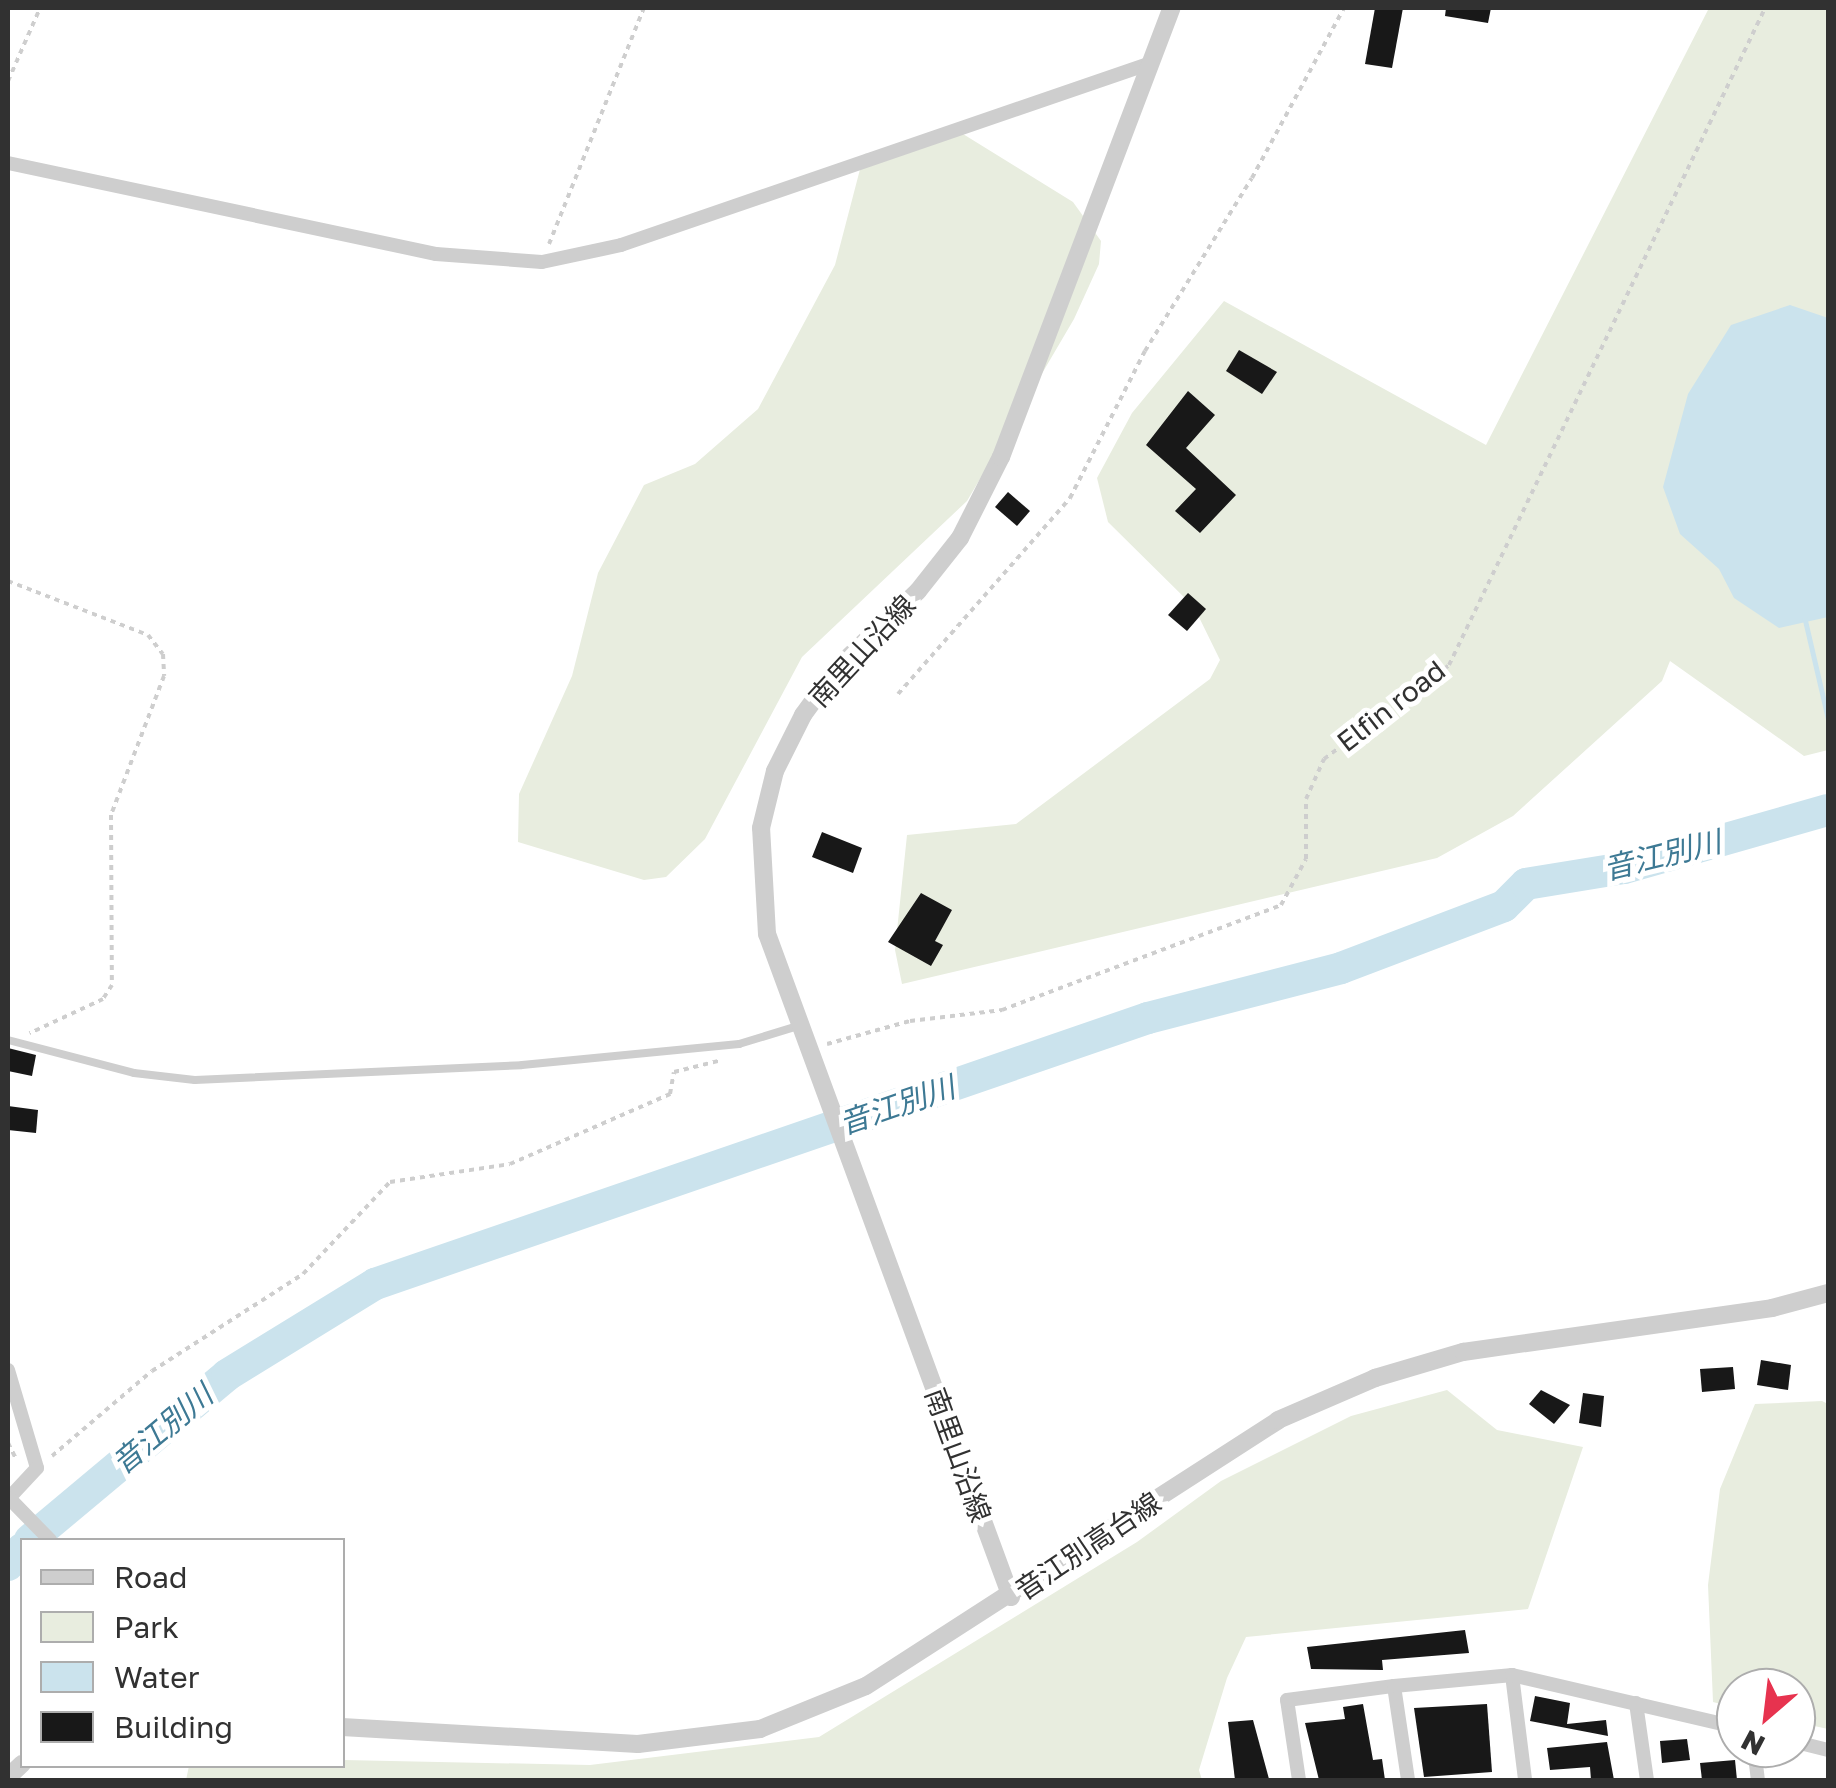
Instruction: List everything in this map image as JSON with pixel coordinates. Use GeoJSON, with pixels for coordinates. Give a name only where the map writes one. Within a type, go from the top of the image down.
{"type":"FeatureCollection","features":[{"type":"Feature","properties":{"kind":"street","name":"南里山沿線"},"geometry":{"type":"LineString","coordinates":[[1011,1597],[767,934],[761,881],[762,828],[774,771],[803,715],[838,667],[918,591],[960,538],[1001,457],[1172,8]]}},
{"type":"Feature","properties":{"kind":"street"},"geometry":{"type":"LineString","coordinates":[[8,164],[436,254],[542,262],[621,245],[1148,64]]}},
{"type":"Feature","properties":{"kind":"street","name":"音江別高台線"},"geometry":{"type":"LineString","coordinates":[[345,1727],[638,1744],[760,1730],[866,1686],[1011,1597],[1278,1420],[1375,1378],[1463,1352],[1772,1308],[1828,1294]]}},
{"type":"Feature","properties":{"kind":"street"},"geometry":{"type":"LineString","coordinates":[[8,1370],[37,1468],[9,1498],[48,1538]]}},
{"type":"Feature","properties":{"kind":"street"},"geometry":{"type":"LineString","coordinates":[[1512,1674],[1525,1780]]}},
{"type":"Feature","properties":{"kind":"street"},"geometry":{"type":"LineString","coordinates":[[1299,1780],[1286,1700],[1512,1674],[1716,1722]]}},
{"type":"Feature","properties":{"kind":"street"},"geometry":{"type":"LineString","coordinates":[[1394,1686],[1408,1780]]}},
{"type":"Feature","properties":{"kind":"street"},"geometry":{"type":"LineString","coordinates":[[1636,1703],[1647,1780]]}},
{"type":"Feature","properties":{"kind":"lane"},"geometry":{"type":"LineString","coordinates":[[8,1040],[134,1074],[195,1080],[542,1064],[739,1044],[798,1026]]}},
{"type":"Feature","properties":{"kind":"path"},"geometry":{"type":"LineString","coordinates":[[8,81],[40,8]]}},
{"type":"Feature","properties":{"kind":"path"},"geometry":{"type":"LineString","coordinates":[[542,262],[644,8]]}},
{"type":"Feature","properties":{"kind":"path"},"geometry":{"type":"LineString","coordinates":[[898,694],[1070,498],[1145,351],[1252,178],[1344,8]]}},
{"type":"Feature","properties":{"kind":"path","name":"Elfin road"},"geometry":{"type":"LineString","coordinates":[[808,1050],[910,1021],[1002,1010],[1281,905],[1306,859],[1306,799],[1324,758],[1448,665],[1765,8]]}},
{"type":"Feature","properties":{"kind":"path"},"geometry":{"type":"LineString","coordinates":[[8,581],[148,635],[163,654],[164,676],[111,815],[112,985],[103,998],[29,1034],[32,1046]]}},
{"type":"Feature","properties":{"kind":"path"},"geometry":{"type":"LineString","coordinates":[[37,1468],[152,1372],[303,1274],[390,1182],[510,1164],[670,1094],[674,1072],[730,1058]]}},
{"type":"Feature","properties":{"kind":"green space"},"geometry":{"type":"Polygon","coordinates":[[[1709,8],[1828,8],[1828,750],[1804,756],[1670,661],[1662,681],[1513,816],[1437,858],[902,984],[895,950],[907,835],[1016,824],[1210,679],[1220,660],[1194,607],[1108,522],[1097,478],[1132,413],[1224,301],[1486,445],[1709,8]]]}},
{"type":"Feature","properties":{"kind":"green space"},"geometry":{"type":"Polygon","coordinates":[[[963,134],[1073,202],[1101,241],[1099,264],[1074,319],[967,501],[802,657],[705,839],[666,877],[644,880],[518,842],[519,794],[572,676],[598,573],[644,485],[695,464],[758,409],[835,265],[864,154],[963,134]]]}},
{"type":"Feature","properties":{"kind":"green space"},"geometry":{"type":"Polygon","coordinates":[[[1447,1390],[1497,1430],[1583,1447],[1528,1609],[1246,1637],[1227,1678],[1199,1770],[1202,1780],[186,1780],[189,1768],[345,1768],[345,1760],[590,1765],[819,1737],[1137,1542],[1221,1481],[1351,1416],[1447,1390]]]}},
{"type":"Feature","properties":{"kind":"green space"},"geometry":{"type":"Polygon","coordinates":[[[1755,1404],[1828,1404],[1828,1729],[1816,1726],[1816,1668],[1716,1668],[1716,1703],[1713,1702],[1708,1585],[1720,1489],[1755,1404]]]}},
{"type":"Feature","properties":{"kind":"water"},"geometry":{"type":"Polygon","coordinates":[[[1790,305],[1828,318],[1828,617],[1779,628],[1734,598],[1719,569],[1680,534],[1663,487],[1688,394],[1731,325],[1790,305]]]}},
{"type":"Feature","properties":{"kind":"building"},"geometry":{"type":"Polygon","coordinates":[[[1375,8],[1403,8],[1392,68],[1365,64],[1375,8]]]}},
{"type":"Feature","properties":{"kind":"building"},"geometry":{"type":"Polygon","coordinates":[[[1446,8],[1491,8],[1488,23],[1445,16],[1446,8]]]}},
{"type":"Feature","properties":{"kind":"building"},"geometry":{"type":"Polygon","coordinates":[[[1239,350],[1277,372],[1262,394],[1226,371],[1239,350]]]}},
{"type":"Feature","properties":{"kind":"building"},"geometry":{"type":"Polygon","coordinates":[[[1188,391],[1215,415],[1186,448],[1236,495],[1200,533],[1175,511],[1196,489],[1146,445],[1188,391]]]}},
{"type":"Feature","properties":{"kind":"building"},"geometry":{"type":"Polygon","coordinates":[[[1008,492],[1030,511],[1017,526],[995,507],[1008,492]]]}},
{"type":"Feature","properties":{"kind":"building"},"geometry":{"type":"Polygon","coordinates":[[[1188,593],[1206,609],[1187,631],[1168,615],[1188,593]]]}},
{"type":"Feature","properties":{"kind":"building"},"geometry":{"type":"Polygon","coordinates":[[[822,832],[862,848],[853,873],[812,857],[822,832]]]}},
{"type":"Feature","properties":{"kind":"building"},"geometry":{"type":"Polygon","coordinates":[[[921,893],[952,910],[935,941],[943,945],[931,966],[888,942],[921,893]]]}},
{"type":"Feature","properties":{"kind":"building"},"geometry":{"type":"Polygon","coordinates":[[[8,1048],[36,1055],[32,1076],[8,1071],[8,1048]]]}},
{"type":"Feature","properties":{"kind":"building"},"geometry":{"type":"Polygon","coordinates":[[[8,1106],[38,1110],[36,1133],[8,1130],[8,1106]]]}},
{"type":"Feature","properties":{"kind":"building"},"geometry":{"type":"Polygon","coordinates":[[[1761,1360],[1791,1365],[1788,1390],[1757,1385],[1761,1360]]]}},
{"type":"Feature","properties":{"kind":"building"},"geometry":{"type":"Polygon","coordinates":[[[1733,1367],[1735,1389],[1702,1392],[1700,1369],[1733,1367]]]}},
{"type":"Feature","properties":{"kind":"building"},"geometry":{"type":"Polygon","coordinates":[[[1541,1390],[1570,1405],[1554,1424],[1529,1404],[1541,1390]]]}},
{"type":"Feature","properties":{"kind":"building"},"geometry":{"type":"Polygon","coordinates":[[[1583,1393],[1604,1396],[1601,1427],[1579,1423],[1583,1393]]]}},
{"type":"Feature","properties":{"kind":"building"},"geometry":{"type":"Polygon","coordinates":[[[1465,1630],[1469,1653],[1382,1660],[1383,1670],[1311,1669],[1307,1647],[1465,1630]]]}},
{"type":"Feature","properties":{"kind":"building"},"geometry":{"type":"Polygon","coordinates":[[[1535,1696],[1570,1703],[1567,1724],[1606,1720],[1608,1736],[1530,1721],[1535,1696]]]}},
{"type":"Feature","properties":{"kind":"building"},"geometry":{"type":"Polygon","coordinates":[[[1363,1704],[1373,1760],[1382,1759],[1385,1780],[1319,1780],[1305,1723],[1345,1719],[1343,1707],[1363,1704]]]}},
{"type":"Feature","properties":{"kind":"building"},"geometry":{"type":"Polygon","coordinates":[[[1487,1704],[1492,1772],[1424,1777],[1414,1708],[1487,1704]]]}},
{"type":"Feature","properties":{"kind":"building"},"geometry":{"type":"Polygon","coordinates":[[[1253,1720],[1269,1779],[1235,1780],[1228,1722],[1253,1720]]]}},
{"type":"Feature","properties":{"kind":"building"},"geometry":{"type":"Polygon","coordinates":[[[1687,1739],[1690,1760],[1662,1763],[1660,1741],[1687,1739]]]}},
{"type":"Feature","properties":{"kind":"building"},"geometry":{"type":"Polygon","coordinates":[[[1607,1742],[1614,1780],[1591,1780],[1590,1767],[1550,1770],[1547,1748],[1607,1742]]]}},
{"type":"Feature","properties":{"kind":"building"},"geometry":{"type":"Polygon","coordinates":[[[1716,1762],[1716,1768],[1736,1768],[1737,1780],[1702,1780],[1700,1763],[1716,1762]]]}},
{"type":"Feature","properties":{"kind":"waterway"},"geometry":{"type":"LineString","coordinates":[[1804,616],[1828,719]]}},
{"type":"Feature","properties":{"kind":"waterway","name":"音江別川"},"geometry":{"type":"LineString","coordinates":[[32,1538],[227,1375],[375,1284],[1148,1018],[1341,968],[1504,906],[1526,884],[1624,868],[1828,810]]}},
{"type":"Feature","properties":{"kind":"waterway","name":"音江別川"},"geometry":{"type":"LineString","coordinates":[[8,1565],[20,1551]]}}]}
